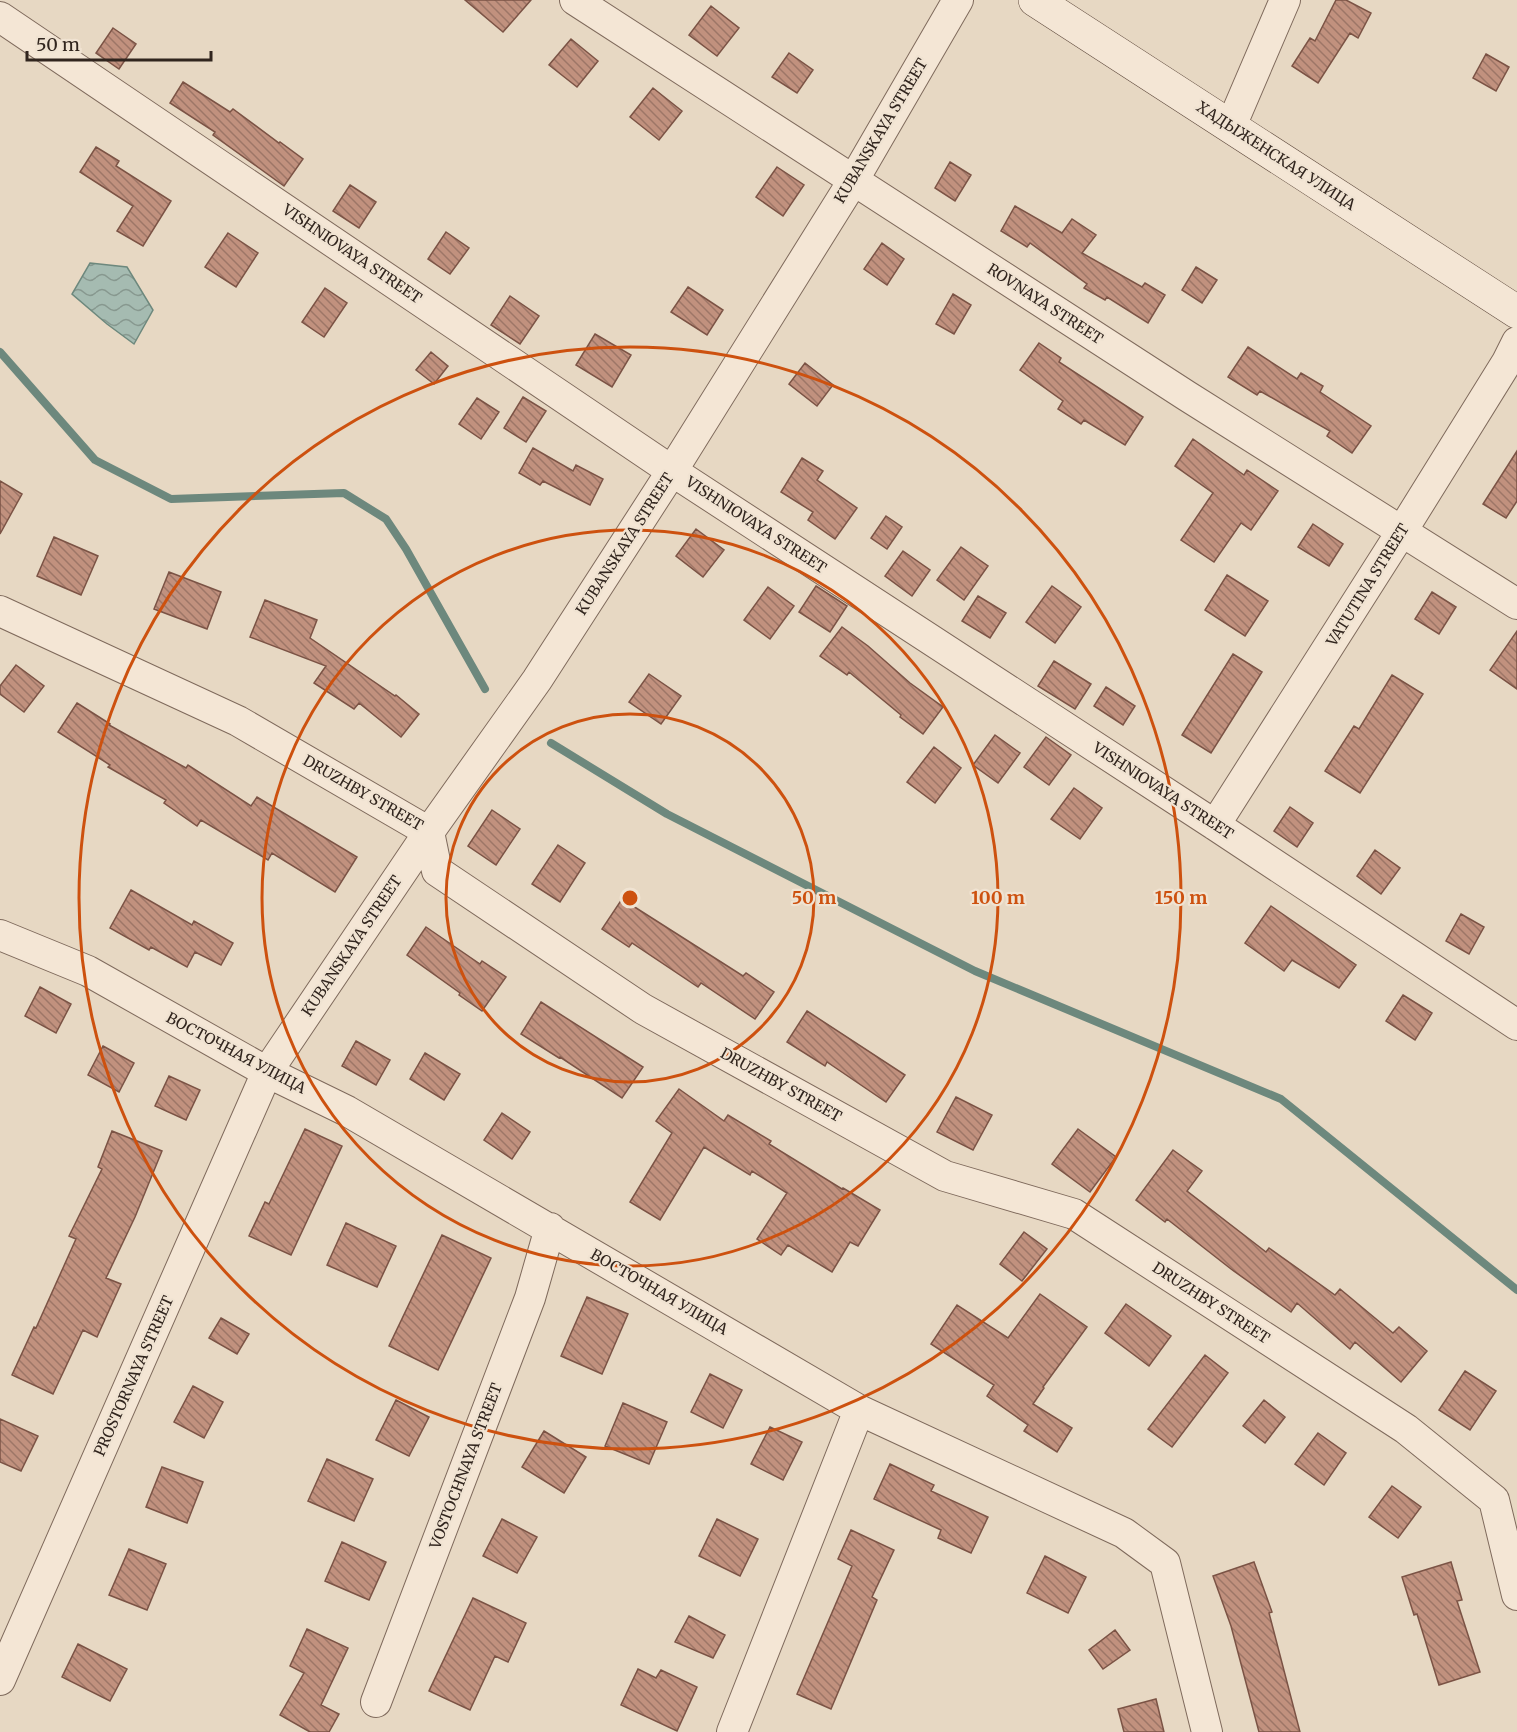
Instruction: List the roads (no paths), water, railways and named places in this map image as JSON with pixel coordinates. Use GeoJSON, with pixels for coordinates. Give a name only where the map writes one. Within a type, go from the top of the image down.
{"type":"FeatureCollection","features":[{"type":"Feature","properties":{"kind":"main road","name":"ХАДЫЖЕНСКАЯ УЛИЦА"},"geometry":{"type":"LineString","coordinates":[[1035,0],[1517,312]]}},
{"type":"Feature","properties":{"kind":"street","name":"ROVNAYA STREET"},"geometry":{"type":"LineString","coordinates":[[575,0],[1187,396],[1517,604]]}},
{"type":"Feature","properties":{"kind":"street","name":"KUBANSKAYA STREET"},"geometry":{"type":"LineString","coordinates":[[267,1072],[429,832],[537,680],[672,471],[853,181],[958,0]]}},
{"type":"Feature","properties":{"kind":"street"},"geometry":{"type":"LineString","coordinates":[[1231,126],[1285,0]]}},
{"type":"Feature","properties":{"kind":"street","name":"VISHNIOVAYA STREET"},"geometry":{"type":"LineString","coordinates":[[0,17],[672,471],[1517,1025]]}},
{"type":"Feature","properties":{"kind":"street","name":"VATUTINA STREET"},"geometry":{"type":"LineString","coordinates":[[1215,825],[1402,531],[1507,362],[1517,342]]}},
{"type":"Feature","properties":{"kind":"street","name":"DRUZHBY STREET"},"geometry":{"type":"LineString","coordinates":[[0,611],[238,721],[429,832],[438,871],[643,1009],[945,1176],[1074,1214],[1406,1429],[1505,1501],[1517,1595]]}},
{"type":"Feature","properties":{"kind":"street","name":"ВОСТОЧНАЯ УЛИЦА"},"geometry":{"type":"LineString","coordinates":[[0,935],[88,971],[267,1072],[347,1110],[859,1410],[1124,1533],[1165,1563],[1207,1732]]}},
{"type":"Feature","properties":{"kind":"street","name":"PROSTORNAYA STREET"},"geometry":{"type":"LineString","coordinates":[[0,1680],[267,1072]]}},
{"type":"Feature","properties":{"kind":"street","name":"VOSTOCHNAYA STREET"},"geometry":{"type":"LineString","coordinates":[[376,1702],[530,1298],[550,1228]]}},
{"type":"Feature","properties":{"kind":"street"},"geometry":{"type":"LineString","coordinates":[[732,1732],[859,1410]]}},
{"type":"Feature","properties":{"kind":"water"},"geometry":{"type":"Polygon","coordinates":[[[90,263],[127,267],[153,310],[134,344],[72,294],[90,263]]]}},
{"type":"Feature","properties":{"kind":"waterway"},"geometry":{"type":"LineString","coordinates":[[0,352],[95,460],[171,499],[344,493],[386,519],[406,549],[485,689]]}},
{"type":"Feature","properties":{"kind":"waterway"},"geometry":{"type":"LineString","coordinates":[[551,743],[667,814],[975,971],[1281,1099],[1517,1290]]}}]}
